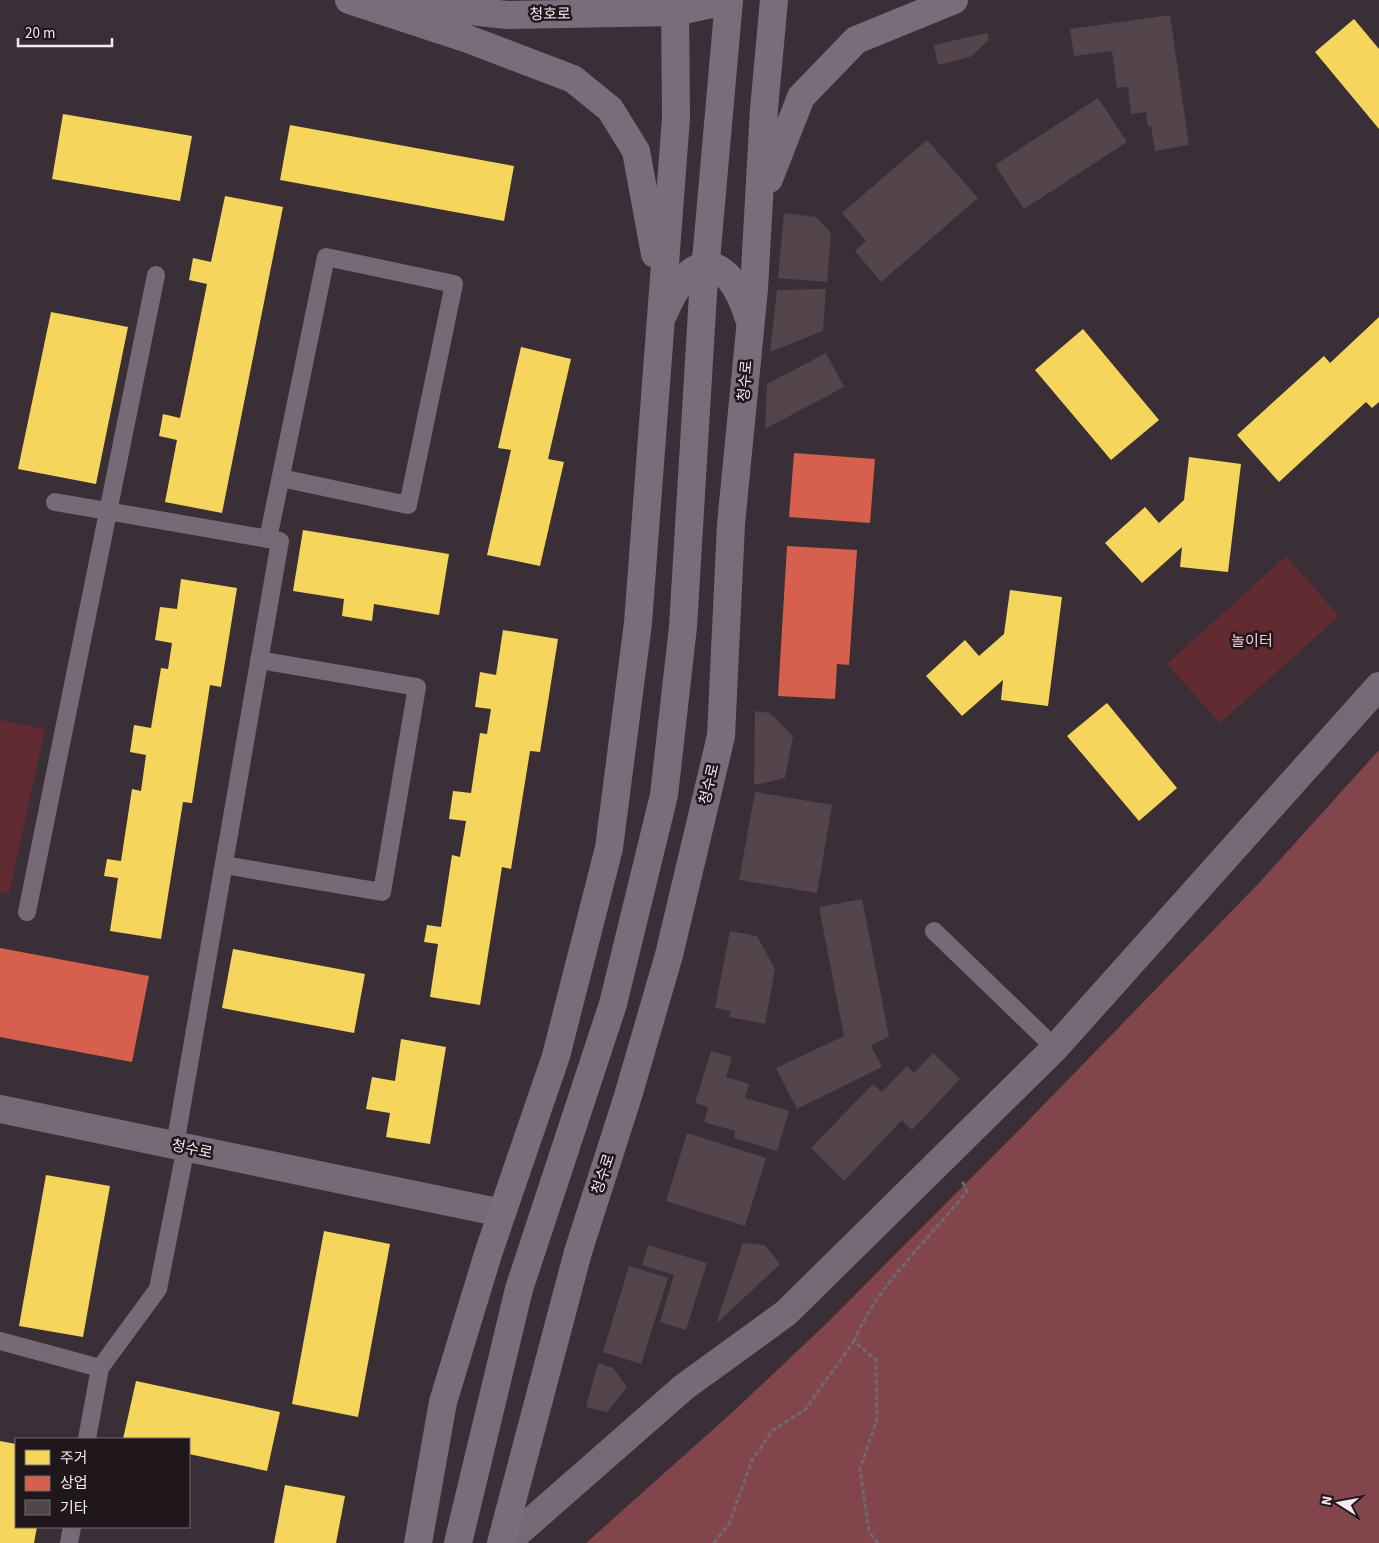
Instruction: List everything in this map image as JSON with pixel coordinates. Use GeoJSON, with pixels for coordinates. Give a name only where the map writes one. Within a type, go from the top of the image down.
{"type":"FeatureCollection","features":[{"type":"Feature","properties":{"kind":"main road"},"geometry":{"type":"LineString","coordinates":[[350,0],[468,39],[573,78],[610,109],[636,151],[662,292]]}},
{"type":"Feature","properties":{"kind":"main road","name":"청호로"},"geometry":{"type":"LineString","coordinates":[[370,0],[507,15],[675,6],[729,0]]}},
{"type":"Feature","properties":{"kind":"main road"},"geometry":{"type":"LineString","coordinates":[[458,1543],[519,1289],[613,1004],[664,795],[683,627],[702,294],[729,0]]}},
{"type":"Feature","properties":{"kind":"main road","name":"청수로"},"geometry":{"type":"LineString","coordinates":[[502,1543],[578,1252],[628,1096],[669,955],[721,736],[731,524],[754,289],[764,109],[774,0]]}},
{"type":"Feature","properties":{"kind":"main road"},"geometry":{"type":"LineString","coordinates":[[754,289],[770,173],[801,97],[856,40],[954,0]]}},
{"type":"Feature","properties":{"kind":"main road"},"geometry":{"type":"LineString","coordinates":[[418,1543],[443,1402],[502,1213],[556,1056],[609,848],[638,623],[676,118],[675,6]]}},
{"type":"Feature","properties":{"kind":"main road"},"geometry":{"type":"LineString","coordinates":[[660,324],[668,303],[685,276],[695,269],[708,266],[720,270],[732,279],[745,304],[750,323]]}},
{"type":"Feature","properties":{"kind":"street"},"geometry":{"type":"LineString","coordinates":[[506,1543],[684,1387],[786,1313],[949,1153],[1055,1048],[1379,686]]}},
{"type":"Feature","properties":{"kind":"street","name":"청수로"},"geometry":{"type":"LineString","coordinates":[[0,1108],[502,1213]]}},
{"type":"Feature","properties":{"kind":"lane"},"geometry":{"type":"LineString","coordinates":[[268,539],[326,257],[454,284],[408,505],[281,478]]}},
{"type":"Feature","properties":{"kind":"lane"},"geometry":{"type":"LineString","coordinates":[[27,912],[156,274]]}},
{"type":"Feature","properties":{"kind":"lane"},"geometry":{"type":"LineString","coordinates":[[55,502],[280,541],[224,865],[158,1289],[100,1368],[88,1438]]}},
{"type":"Feature","properties":{"kind":"lane"},"geometry":{"type":"LineString","coordinates":[[224,865],[382,892],[384,883],[417,687],[259,660]]}},
{"type":"Feature","properties":{"kind":"lane"},"geometry":{"type":"LineString","coordinates":[[934,931],[1055,1048]]}},
{"type":"Feature","properties":{"kind":"lane"},"geometry":{"type":"LineString","coordinates":[[0,1341],[100,1368]]}},
{"type":"Feature","properties":{"kind":"lane"},"geometry":{"type":"LineString","coordinates":[[69,1543],[72,1528]]}},
{"type":"Feature","properties":{"kind":"path"},"geometry":{"type":"LineString","coordinates":[[714,1543],[729,1524],[752,1460],[773,1430],[805,1410],[854,1341],[861,1323],[897,1272],[940,1225],[967,1191],[949,1153]]}},
{"type":"Feature","properties":{"kind":"path"},"geometry":{"type":"LineString","coordinates":[[854,1341],[876,1360],[877,1419],[860,1469],[869,1532],[878,1543]]}},
{"type":"Feature","properties":{"kind":"green space","name":"놀이터"},"geometry":{"type":"Polygon","coordinates":[[[1286,556],[1339,616],[1220,723],[1167,664],[1286,556]]]}},
{"type":"Feature","properties":{"kind":"green space"},"geometry":{"type":"Polygon","coordinates":[[[0,720],[45,729],[9,894],[0,892],[0,720]]]}},
{"type":"Feature","properties":{"kind":"shaded area"},"geometry":{"type":"Polygon","coordinates":[[[1379,750],[1379,1543],[586,1543],[736,1409],[826,1324],[1025,1124],[1259,883],[1379,750]]]}},
{"type":"Feature","properties":{"kind":"building: 주거"},"geometry":{"type":"Polygon","coordinates":[[[1354,19],[1379,49],[1379,129],[1315,52],[1354,19]]]}},
{"type":"Feature","properties":{"kind":"building: 주거"},"geometry":{"type":"Polygon","coordinates":[[[63,114],[192,136],[180,201],[52,179],[63,114]]]}},
{"type":"Feature","properties":{"kind":"building: 주거"},"geometry":{"type":"Polygon","coordinates":[[[290,125],[514,166],[504,221],[280,180],[290,125]]]}},
{"type":"Feature","properties":{"kind":"building: 주거"},"geometry":{"type":"Polygon","coordinates":[[[225,196],[283,207],[222,513],[165,502],[177,440],[159,436],[163,414],[180,418],[207,284],[189,280],[193,258],[211,262],[225,196]]]}},
{"type":"Feature","properties":{"kind":"building: 주거"},"geometry":{"type":"Polygon","coordinates":[[[51,312],[128,327],[96,484],[18,469],[51,312]]]}},
{"type":"Feature","properties":{"kind":"building: 주거"},"geometry":{"type":"Polygon","coordinates":[[[1379,317],[1379,402],[1372,408],[1366,402],[1279,482],[1237,435],[1324,356],[1330,363],[1379,317]]]}},
{"type":"Feature","properties":{"kind":"building: 주거"},"geometry":{"type":"Polygon","coordinates":[[[1083,329],[1159,420],[1111,460],[1035,370],[1083,329]]]}},
{"type":"Feature","properties":{"kind":"building: 주거"},"geometry":{"type":"Polygon","coordinates":[[[521,347],[571,359],[548,459],[564,462],[540,566],[487,555],[511,450],[498,448],[521,347]]]}},
{"type":"Feature","properties":{"kind":"building: 주거"},"geometry":{"type":"Polygon","coordinates":[[[1189,457],[1241,464],[1228,572],[1180,567],[1182,547],[1142,583],[1105,543],[1145,507],[1159,523],[1184,500],[1189,457]]]}},
{"type":"Feature","properties":{"kind":"building: 주거"},"geometry":{"type":"Polygon","coordinates":[[[303,530],[449,554],[439,615],[374,604],[372,621],[342,616],[344,599],[293,591],[303,530]]]}},
{"type":"Feature","properties":{"kind":"building: 주거"},"geometry":{"type":"Polygon","coordinates":[[[181,579],[237,588],[221,687],[210,685],[192,803],[183,802],[161,939],[110,931],[118,878],[104,876],[107,859],[121,861],[132,789],[141,791],[146,755],[130,752],[134,725],[151,728],[161,668],[168,669],[172,643],[155,640],[160,607],[177,609],[181,579]]]}},
{"type":"Feature","properties":{"kind":"building: 주거"},"geometry":{"type":"Polygon","coordinates":[[[1010,590],[1062,597],[1048,706],[1001,700],[1003,680],[962,716],[926,676],[965,640],[979,656],[1004,634],[1010,590]]]}},
{"type":"Feature","properties":{"kind":"building: 주거"},"geometry":{"type":"Polygon","coordinates":[[[503,630],[558,639],[540,752],[530,751],[511,869],[502,867],[480,1005],[430,997],[438,944],[424,942],[427,925],[441,927],[452,855],[460,857],[466,821],[449,819],[453,791],[471,793],[480,733],[487,734],[491,709],[475,707],[480,672],[496,675],[503,630]]]}},
{"type":"Feature","properties":{"kind":"building: 주거"},"geometry":{"type":"Polygon","coordinates":[[[1107,703],[1177,788],[1139,821],[1067,736],[1107,703]]]}},
{"type":"Feature","properties":{"kind":"building: 주거"},"geometry":{"type":"Polygon","coordinates":[[[233,949],[365,974],[354,1033],[222,1008],[233,949]]]}},
{"type":"Feature","properties":{"kind":"building: 주거"},"geometry":{"type":"Polygon","coordinates":[[[401,1039],[446,1047],[430,1144],[386,1137],[390,1113],[366,1109],[372,1077],[395,1081],[401,1039]]]}},
{"type":"Feature","properties":{"kind":"building: 주거"},"geometry":{"type":"Polygon","coordinates":[[[46,1175],[110,1186],[83,1337],[19,1326],[46,1175]]]}},
{"type":"Feature","properties":{"kind":"building: 주거"},"geometry":{"type":"Polygon","coordinates":[[[324,1231],[390,1244],[358,1417],[292,1404],[324,1231]]]}},
{"type":"Feature","properties":{"kind":"building: 주거"},"geometry":{"type":"Polygon","coordinates":[[[136,1381],[280,1412],[267,1471],[190,1454],[190,1438],[123,1438],[136,1381]]]}},
{"type":"Feature","properties":{"kind":"building: 주거"},"geometry":{"type":"Polygon","coordinates":[[[0,1441],[15,1444],[15,1528],[37,1528],[34,1543],[0,1543],[0,1441]]]}},
{"type":"Feature","properties":{"kind":"building: 주거"},"geometry":{"type":"Polygon","coordinates":[[[285,1485],[345,1496],[336,1543],[274,1543],[285,1485]]]}},
{"type":"Feature","properties":{"kind":"building: 상업"},"geometry":{"type":"Polygon","coordinates":[[[794,453],[875,459],[870,523],[789,517],[794,453]]]}},
{"type":"Feature","properties":{"kind":"building: 상업"},"geometry":{"type":"Polygon","coordinates":[[[787,546],[857,550],[849,665],[837,664],[835,699],[778,696],[787,546]]]}},
{"type":"Feature","properties":{"kind":"building: 상업"},"geometry":{"type":"Polygon","coordinates":[[[0,948],[149,976],[132,1062],[0,1037],[0,948]]]}},
{"type":"Feature","properties":{"kind":"building: 기타"},"geometry":{"type":"Polygon","coordinates":[[[1170,15],[1189,145],[1155,151],[1151,126],[1148,127],[1146,112],[1131,114],[1128,87],[1117,88],[1112,51],[1074,56],[1070,29],[1170,15]]]}},
{"type":"Feature","properties":{"kind":"building: 기타"},"geometry":{"type":"Polygon","coordinates":[[[987,33],[989,40],[970,57],[938,65],[934,45],[987,33]]]}},
{"type":"Feature","properties":{"kind":"building: 기타"},"geometry":{"type":"Polygon","coordinates":[[[1098,98],[1127,142],[1024,209],[995,165],[1098,98]]]}},
{"type":"Feature","properties":{"kind":"building: 기타"},"geometry":{"type":"Polygon","coordinates":[[[927,140],[978,198],[881,282],[855,251],[866,241],[842,213],[927,140]]]}},
{"type":"Feature","properties":{"kind":"building: 기타"},"geometry":{"type":"Polygon","coordinates":[[[784,213],[816,217],[831,233],[827,282],[778,278],[784,213]]]}},
{"type":"Feature","properties":{"kind":"building: 기타"},"geometry":{"type":"Polygon","coordinates":[[[826,289],[823,331],[770,352],[777,290],[826,289]]]}},
{"type":"Feature","properties":{"kind":"building: 기타"},"geometry":{"type":"Polygon","coordinates":[[[826,353],[844,387],[765,429],[767,384],[826,353]]]}},
{"type":"Feature","properties":{"kind":"building: 기타"},"geometry":{"type":"Polygon","coordinates":[[[755,711],[770,713],[793,736],[785,778],[754,785],[755,711]]]}},
{"type":"Feature","properties":{"kind":"building: 기타"},"geometry":{"type":"Polygon","coordinates":[[[755,792],[832,805],[817,893],[739,880],[755,792]]]}},
{"type":"Feature","properties":{"kind":"building: 기타"},"geometry":{"type":"Polygon","coordinates":[[[862,899],[889,1036],[871,1046],[882,1067],[797,1109],[776,1068],[844,1036],[819,907],[862,899]]]}},
{"type":"Feature","properties":{"kind":"building: 기타"},"geometry":{"type":"Polygon","coordinates":[[[730,931],[757,936],[775,969],[765,1024],[729,1017],[731,1011],[715,1008],[730,931]]]}},
{"type":"Feature","properties":{"kind":"building: 기타"},"geometry":{"type":"Polygon","coordinates":[[[711,1051],[732,1057],[726,1077],[749,1084],[745,1098],[789,1111],[777,1151],[734,1138],[735,1131],[704,1122],[708,1107],[695,1103],[711,1051]]]}},
{"type":"Feature","properties":{"kind":"building: 기타"},"geometry":{"type":"Polygon","coordinates":[[[933,1053],[960,1079],[912,1130],[902,1120],[844,1181],[811,1148],[873,1084],[882,1092],[907,1066],[914,1073],[933,1053]]]}},
{"type":"Feature","properties":{"kind":"building: 기타"},"geometry":{"type":"Polygon","coordinates":[[[687,1133],[766,1158],[745,1226],[666,1201],[687,1133]]]}},
{"type":"Feature","properties":{"kind":"building: 기타"},"geometry":{"type":"Polygon","coordinates":[[[743,1243],[765,1245],[780,1264],[716,1324],[743,1243]]]}},
{"type":"Feature","properties":{"kind":"building: 기타"},"geometry":{"type":"Polygon","coordinates":[[[648,1245],[707,1263],[686,1330],[660,1322],[674,1275],[642,1265],[648,1245]]]}},
{"type":"Feature","properties":{"kind":"building: 기타"},"geometry":{"type":"Polygon","coordinates":[[[629,1266],[668,1278],[641,1364],[603,1352],[629,1266]]]}},
{"type":"Feature","properties":{"kind":"building: 기타"},"geometry":{"type":"Polygon","coordinates":[[[598,1363],[613,1368],[627,1387],[607,1412],[586,1407],[598,1363]]]}}]}
